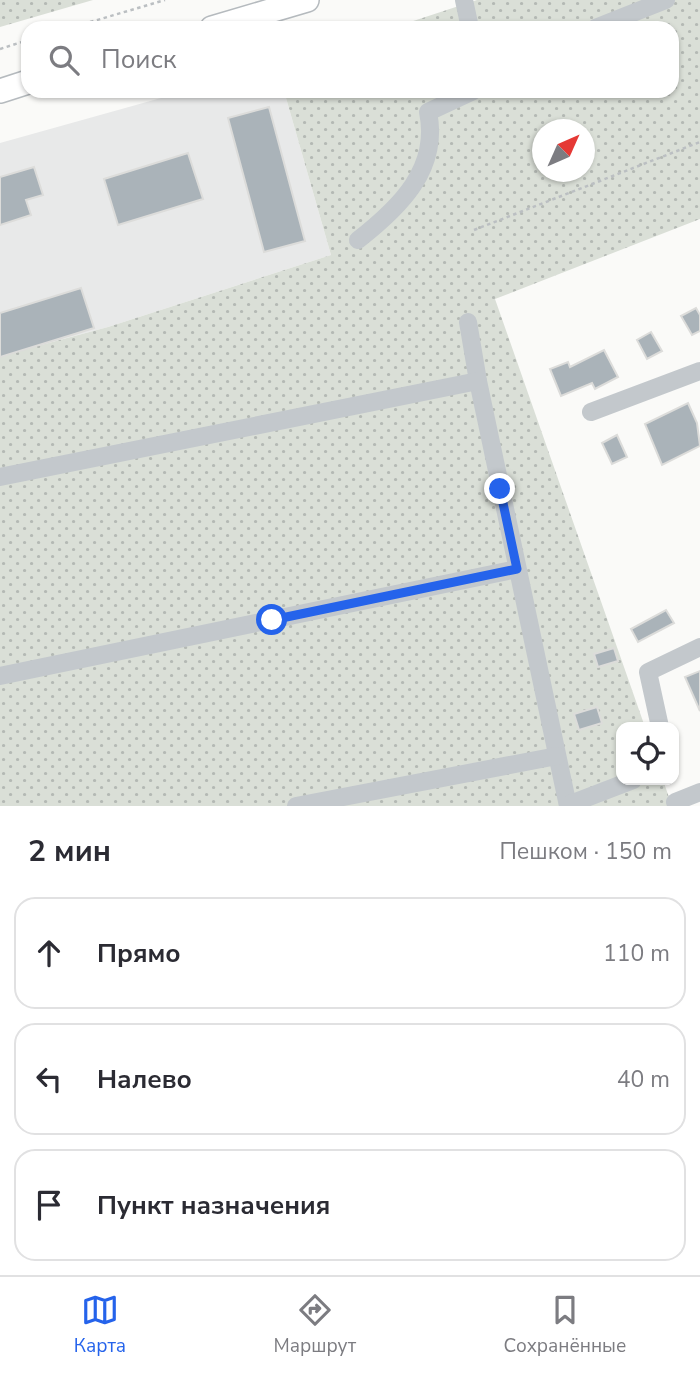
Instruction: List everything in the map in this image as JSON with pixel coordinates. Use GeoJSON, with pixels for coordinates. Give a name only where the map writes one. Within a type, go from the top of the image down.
{"type":"FeatureCollection","features":[{"type":"Feature","properties":{"kind":"main road"},"geometry":{"type":"LineString","coordinates":[[236,21],[307,0]]}},
{"type":"Feature","properties":{"kind":"main road"},"geometry":{"type":"LineString","coordinates":[[0,91],[21,84]]}},
{"type":"Feature","properties":{"kind":"street"},"geometry":{"type":"LineString","coordinates":[[464,0],[468,21]]}},
{"type":"Feature","properties":{"kind":"street"},"geometry":{"type":"LineString","coordinates":[[613,21],[666,0]]}},
{"type":"Feature","properties":{"kind":"street"},"geometry":{"type":"LineString","coordinates":[[358,240],[405,199],[422,173],[432,130],[428,112],[458,98]]}},
{"type":"Feature","properties":{"kind":"street"},"geometry":{"type":"LineString","coordinates":[[468,322],[478,381],[568,806],[620,785]]}},
{"type":"Feature","properties":{"kind":"street"},"geometry":{"type":"LineString","coordinates":[[591,412],[700,371]]}},
{"type":"Feature","properties":{"kind":"street"},"geometry":{"type":"LineString","coordinates":[[0,477],[478,381]]}},
{"type":"Feature","properties":{"kind":"street"},"geometry":{"type":"LineString","coordinates":[[0,676],[517,569]]}},
{"type":"Feature","properties":{"kind":"street"},"geometry":{"type":"LineString","coordinates":[[659,722],[648,671],[700,647]]}},
{"type":"Feature","properties":{"kind":"street"},"geometry":{"type":"LineString","coordinates":[[296,806],[557,757]]}},
{"type":"Feature","properties":{"kind":"street"},"geometry":{"type":"LineString","coordinates":[[675,802],[700,792]]}},
{"type":"Feature","properties":{"kind":"path"},"geometry":{"type":"LineString","coordinates":[[94,21],[166,0]]}},
{"type":"Feature","properties":{"kind":"path"},"geometry":{"type":"LineString","coordinates":[[0,49],[21,42]]}},
{"type":"Feature","properties":{"kind":"path"},"geometry":{"type":"LineString","coordinates":[[474,230],[700,142]]}},
{"type":"Feature","properties":{"kind":"shaded area"},"geometry":{"type":"Polygon","coordinates":[[[0,0],[93,0],[0,27],[0,0]]]}},
{"type":"Feature","properties":{"kind":"shaded area"},"geometry":{"type":"Polygon","coordinates":[[[477,0],[700,0],[700,219],[495,299],[643,722],[616,722],[616,785],[665,785],[672,806],[0,806],[0,356],[108,327],[331,255],[286,98],[679,98],[679,21],[413,21],[477,0]]]}},
{"type":"Feature","properties":{"kind":"shaded area"},"geometry":{"type":"Polygon","coordinates":[[[161,98],[286,98],[331,255],[108,327],[0,356],[0,143],[161,98]]]}},
{"type":"Feature","properties":{"kind":"building"},"geometry":{"type":"Polygon","coordinates":[[[269,107],[305,241],[264,252],[228,118],[269,107]]]}},
{"type":"Feature","properties":{"kind":"building"},"geometry":{"type":"Polygon","coordinates":[[[188,153],[203,199],[118,225],[104,179],[188,153]]]}},
{"type":"Feature","properties":{"kind":"building"},"geometry":{"type":"Polygon","coordinates":[[[34,167],[43,195],[26,200],[31,215],[0,225],[0,177],[34,167]]]}},
{"type":"Feature","properties":{"kind":"building"},"geometry":{"type":"Polygon","coordinates":[[[81,288],[94,328],[0,357],[0,313],[81,288]]]}},
{"type":"Feature","properties":{"kind":"building"},"geometry":{"type":"Polygon","coordinates":[[[696,308],[700,315],[700,331],[692,335],[681,316],[696,308]]]}},
{"type":"Feature","properties":{"kind":"building"},"geometry":{"type":"Polygon","coordinates":[[[651,332],[662,351],[647,359],[637,340],[651,332]]]}},
{"type":"Feature","properties":{"kind":"building"},"geometry":{"type":"Polygon","coordinates":[[[604,350],[618,377],[595,389],[592,383],[561,396],[550,369],[568,362],[570,367],[604,350]]]}},
{"type":"Feature","properties":{"kind":"building"},"geometry":{"type":"Polygon","coordinates":[[[688,403],[697,423],[700,446],[662,465],[645,424],[688,403]]]}},
{"type":"Feature","properties":{"kind":"building"},"geometry":{"type":"Polygon","coordinates":[[[617,435],[627,457],[612,464],[602,443],[617,435]]]}},
{"type":"Feature","properties":{"kind":"building"},"geometry":{"type":"Polygon","coordinates":[[[666,610],[674,623],[638,642],[631,629],[666,610]]]}},
{"type":"Feature","properties":{"kind":"building"},"geometry":{"type":"Polygon","coordinates":[[[614,648],[618,661],[598,667],[594,654],[614,648]]]}},
{"type":"Feature","properties":{"kind":"building"},"geometry":{"type":"Polygon","coordinates":[[[700,671],[700,711],[685,677],[700,671]]]}},
{"type":"Feature","properties":{"kind":"building"},"geometry":{"type":"Polygon","coordinates":[[[597,707],[602,723],[579,730],[574,714],[597,707]]]}},
{"type":"Feature","properties":{"kind":"route"},"geometry":{"type":"LineString","coordinates":[[272,620],[517,569],[500,489]]}}]}
